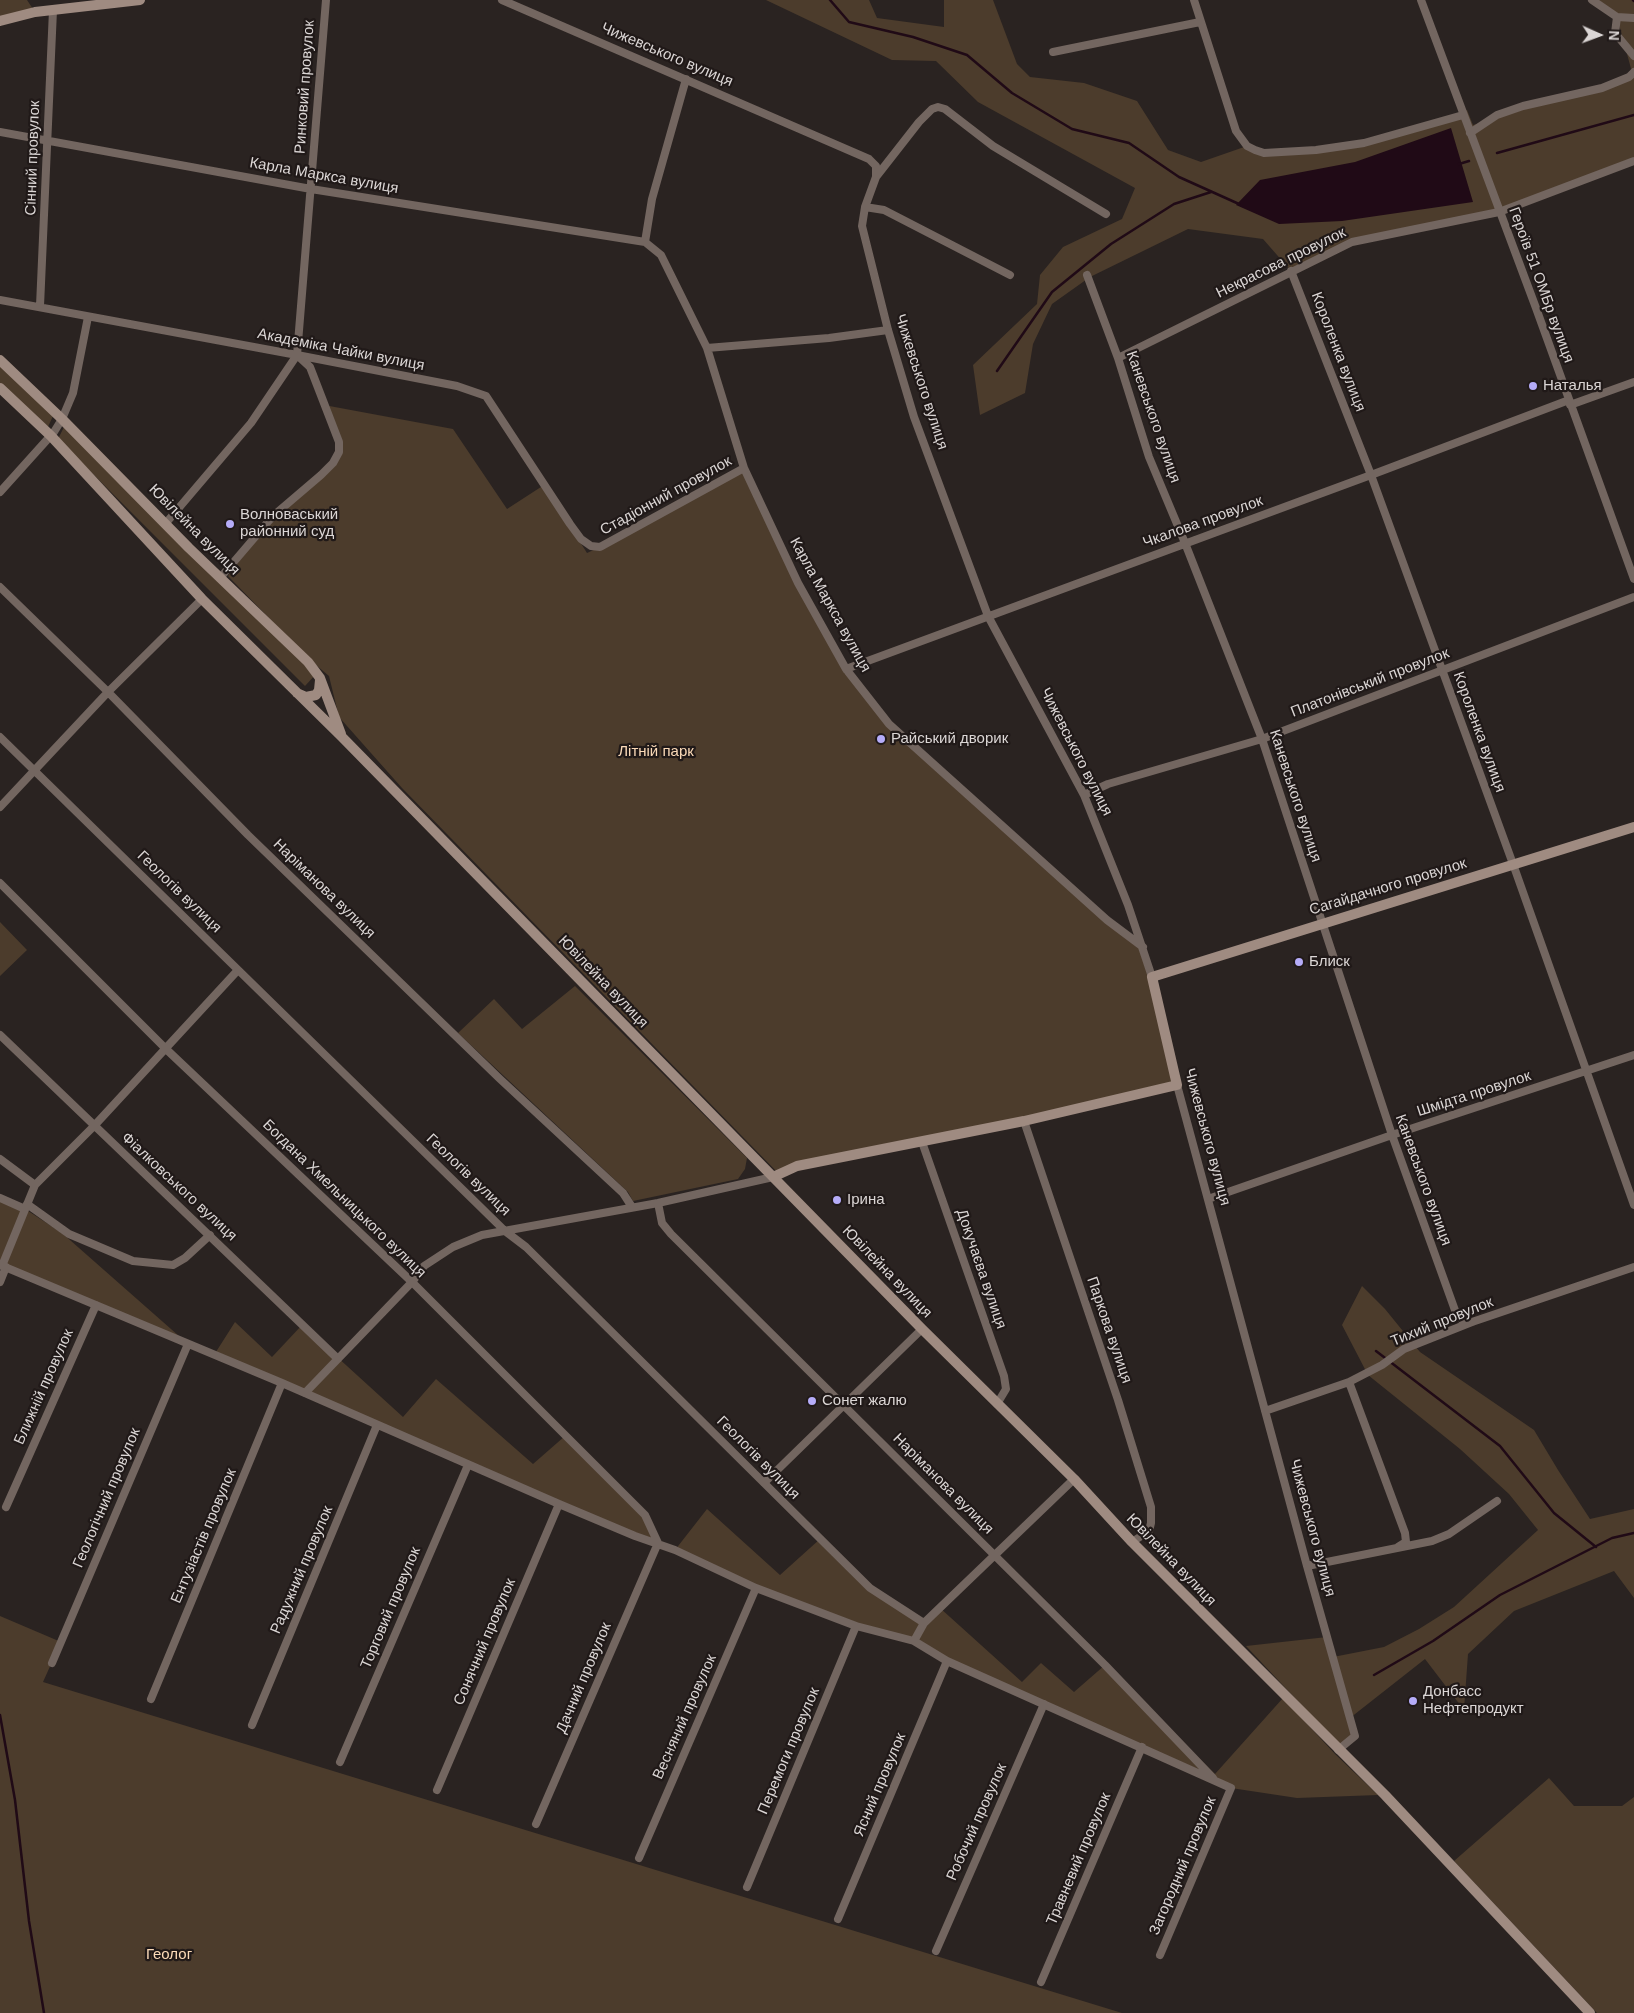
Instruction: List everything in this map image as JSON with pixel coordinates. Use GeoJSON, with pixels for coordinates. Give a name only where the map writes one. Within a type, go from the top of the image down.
{"type":"FeatureCollection","features":[{"type":"Feature","properties":{"kind":"street"},"geometry":{"type":"LineString","coordinates":[[0,20],[36,12],[140,0]]}},
{"type":"Feature","properties":{"kind":"street","name":"Ринковий провулок"},"geometry":{"type":"LineString","coordinates":[[166,522],[251,423],[297,355],[326,0]]}},
{"type":"Feature","properties":{"kind":"street","name":"Чижевського вулиця"},"geometry":{"type":"LineString","coordinates":[[502,0],[869,159],[876,166],[876,177],[865,207],[862,226],[888,330],[914,417],[988,616],[1084,796],[1143,947],[1152,977],[1177,1085],[1355,1736],[1338,1750]]}},
{"type":"Feature","properties":{"kind":"street"},"geometry":{"type":"LineString","coordinates":[[1194,0],[1236,131],[1247,146],[1264,153],[1316,150],[1364,143],[1463,115]]}},
{"type":"Feature","properties":{"kind":"street","name":"Героїв 51 ОМБр вулиця"},"geometry":{"type":"LineString","coordinates":[[1420,0],[1536,308],[1634,579]]}},
{"type":"Feature","properties":{"kind":"street"},"geometry":{"type":"LineString","coordinates":[[1592,0],[1616,17],[1634,18]]}},
{"type":"Feature","properties":{"kind":"street","name":"Сінний провулок"},"geometry":{"type":"LineString","coordinates":[[40,306],[53,10]]}},
{"type":"Feature","properties":{"kind":"street"},"geometry":{"type":"LineString","coordinates":[[1616,17],[1615,33],[1634,56]]}},
{"type":"Feature","properties":{"kind":"street"},"geometry":{"type":"LineString","coordinates":[[1053,52],[1200,22]]}},
{"type":"Feature","properties":{"kind":"street"},"geometry":{"type":"LineString","coordinates":[[1470,133],[1497,115],[1523,106],[1602,88],[1629,77],[1634,72]]}},
{"type":"Feature","properties":{"kind":"street"},"geometry":{"type":"LineString","coordinates":[[644,242],[652,199],[686,79]]}},
{"type":"Feature","properties":{"kind":"street"},"geometry":{"type":"LineString","coordinates":[[876,177],[919,122],[932,109],[938,107],[945,109],[993,146],[1106,214]]}},
{"type":"Feature","properties":{"kind":"street","name":"Карла Маркса вулиця"},"geometry":{"type":"LineString","coordinates":[[0,132],[311,189],[644,242],[661,255],[707,348],[744,468],[798,583],[846,669],[889,724],[1107,920],[1143,947]]}},
{"type":"Feature","properties":{"kind":"street","name":"Некрасова провулок"},"geometry":{"type":"LineString","coordinates":[[1118,358],[1352,242],[1499,212],[1634,161]]}},
{"type":"Feature","properties":{"kind":"street"},"geometry":{"type":"LineString","coordinates":[[865,207],[884,210],[1010,275]]}},
{"type":"Feature","properties":{"kind":"street","name":"Короленка вулиця"},"geometry":{"type":"LineString","coordinates":[[1291,271],[1371,476],[1513,864],[1634,1205]]}},
{"type":"Feature","properties":{"kind":"street","name":"Каневського вулиця"},"geometry":{"type":"LineString","coordinates":[[1087,275],[1118,358],[1149,457],[1262,739],[1392,1135],[1456,1313],[1463,1321],[1472,1322]]}},
{"type":"Feature","properties":{"kind":"street","name":"Академіка Чайки вулиця"},"geometry":{"type":"LineString","coordinates":[[0,300],[40,306],[88,317],[457,386],[486,396],[581,538],[591,546],[600,547]]}},
{"type":"Feature","properties":{"kind":"street"},"geometry":{"type":"LineString","coordinates":[[0,492],[51,436],[62,419],[73,393],[88,317]]}},
{"type":"Feature","properties":{"kind":"street"},"geometry":{"type":"LineString","coordinates":[[707,348],[829,338],[888,330]]}},
{"type":"Feature","properties":{"kind":"street"},"geometry":{"type":"LineString","coordinates":[[220,578],[273,516],[321,475],[333,463],[339,452],[339,442],[310,367],[297,355]]}},
{"type":"Feature","properties":{"kind":"street","name":"Ювілейна вулиця"},"geometry":{"type":"LineString","coordinates":[[0,360],[166,522],[220,578],[308,662],[320,678],[342,737]]}},
{"type":"Feature","properties":{"kind":"street","name":"Чкалова провулок"},"geometry":{"type":"LineString","coordinates":[[846,669],[1570,402],[1634,382]]}},
{"type":"Feature","properties":{"kind":"street","name":"Ювілейна вулиця"},"geometry":{"type":"LineString","coordinates":[[0,388],[51,436],[202,599],[342,737],[922,1329],[1074,1479],[1132,1542],[1413,1824],[1590,2013]]}},
{"type":"Feature","properties":{"kind":"street","name":"Стадіонний провулок"},"geometry":{"type":"LineString","coordinates":[[600,547],[744,468]]}},
{"type":"Feature","properties":{"kind":"street","name":"Наріманова вулиця"},"geometry":{"type":"LineString","coordinates":[[0,586],[108,692],[255,842],[500,1079],[623,1193],[632,1207]]}},
{"type":"Feature","properties":{"kind":"street","name":"Платонівський провулок"},"geometry":{"type":"LineString","coordinates":[[1084,796],[1108,784],[1262,739],[1634,597]]}},
{"type":"Feature","properties":{"kind":"street"},"geometry":{"type":"LineString","coordinates":[[0,807],[108,692],[202,599]]}},
{"type":"Feature","properties":{"kind":"street"},"geometry":{"type":"LineString","coordinates":[[296,693],[306,697],[316,695],[319,690],[320,678]]}},
{"type":"Feature","properties":{"kind":"street","name":"Геологів вулиця"},"geometry":{"type":"LineString","coordinates":[[0,737],[505,1231],[526,1247],[870,1588],[924,1623]]}},
{"type":"Feature","properties":{"kind":"street","name":"Сагайдачного провулок"},"geometry":{"type":"LineString","coordinates":[[1152,977],[1634,827]]}},
{"type":"Feature","properties":{"kind":"street","name":"Богдана Хмельницького вулиця"},"geometry":{"type":"LineString","coordinates":[[0,883],[166,1049],[412,1282],[645,1515],[658,1543]]}},
{"type":"Feature","properties":{"kind":"street"},"geometry":{"type":"LineString","coordinates":[[0,1282],[3,1266],[34,1185],[94,1126],[238,970]]}},
{"type":"Feature","properties":{"kind":"street","name":"Фіалковського вулиця"},"geometry":{"type":"LineString","coordinates":[[0,1035],[338,1359]]}},
{"type":"Feature","properties":{"kind":"street","name":"Шмідта провулок"},"geometry":{"type":"LineString","coordinates":[[1208,1199],[1392,1135],[1634,1055]]}},
{"type":"Feature","properties":{"kind":"street"},"geometry":{"type":"LineString","coordinates":[[305,1393],[412,1282],[424,1266],[453,1247],[482,1236],[632,1207],[658,1204],[773,1177],[797,1166],[1024,1121],[1177,1085]]}},
{"type":"Feature","properties":{"kind":"street","name":"Паркова вулиця"},"geometry":{"type":"LineString","coordinates":[[1024,1121],[1118,1400],[1151,1507],[1149,1531],[1132,1542]]}},
{"type":"Feature","properties":{"kind":"street","name":"Докучаєва вулиця"},"geometry":{"type":"LineString","coordinates":[[922,1142],[1004,1376],[1006,1389],[997,1404]]}},
{"type":"Feature","properties":{"kind":"street"},"geometry":{"type":"LineString","coordinates":[[0,1159],[34,1185]]}},
{"type":"Feature","properties":{"kind":"street"},"geometry":{"type":"LineString","coordinates":[[0,1198],[26,1206],[69,1234],[133,1261],[173,1265],[185,1258],[210,1235]]}},
{"type":"Feature","properties":{"kind":"street","name":"Наріманова вулиця"},"geometry":{"type":"LineString","coordinates":[[658,1204],[662,1223],[671,1234],[1105,1665],[1216,1781]]}},
{"type":"Feature","properties":{"kind":"street"},"geometry":{"type":"LineString","coordinates":[[3,1266],[282,1383],[559,1504],[635,1536],[658,1543],[756,1588],[856,1626],[914,1641],[947,1661],[1216,1781]]}},
{"type":"Feature","properties":{"kind":"street","name":"Тихий провулок"},"geometry":{"type":"LineString","coordinates":[[1265,1411],[1349,1382],[1382,1365],[1404,1349],[1472,1322],[1634,1267]]}},
{"type":"Feature","properties":{"kind":"street","name":"Ближній провулок"},"geometry":{"type":"LineString","coordinates":[[6,1507],[96,1305]]}},
{"type":"Feature","properties":{"kind":"street"},"geometry":{"type":"LineString","coordinates":[[764,1483],[922,1329]]}},
{"type":"Feature","properties":{"kind":"street","name":"Геологічний провулок"},"geometry":{"type":"LineString","coordinates":[[52,1663],[188,1344]]}},
{"type":"Feature","properties":{"kind":"street"},"geometry":{"type":"LineString","coordinates":[[1349,1382],[1405,1534],[1406,1542],[1397,1548]]}},
{"type":"Feature","properties":{"kind":"street","name":"Ентузіастів провулок"},"geometry":{"type":"LineString","coordinates":[[151,1699],[282,1383]]}},
{"type":"Feature","properties":{"kind":"street","name":"Радужний провулок"},"geometry":{"type":"LineString","coordinates":[[252,1725],[377,1425]]}},
{"type":"Feature","properties":{"kind":"street","name":"Торговий провулок"},"geometry":{"type":"LineString","coordinates":[[340,1762],[468,1465]]}},
{"type":"Feature","properties":{"kind":"street"},"geometry":{"type":"LineString","coordinates":[[914,1641],[924,1623],[1074,1479]]}},
{"type":"Feature","properties":{"kind":"street"},"geometry":{"type":"LineString","coordinates":[[1307,1566],[1432,1541],[1449,1534],[1497,1501]]}},
{"type":"Feature","properties":{"kind":"street","name":"Сонячний провулок"},"geometry":{"type":"LineString","coordinates":[[437,1790],[559,1504]]}},
{"type":"Feature","properties":{"kind":"street","name":"Дачний провулок"},"geometry":{"type":"LineString","coordinates":[[536,1824],[658,1543]]}},
{"type":"Feature","properties":{"kind":"street","name":"Весняний провулок"},"geometry":{"type":"LineString","coordinates":[[638,1858],[756,1588]]}},
{"type":"Feature","properties":{"kind":"street","name":"Перемоги провулок"},"geometry":{"type":"LineString","coordinates":[[747,1887],[856,1626]]}},
{"type":"Feature","properties":{"kind":"street","name":"Ясний провулок"},"geometry":{"type":"LineString","coordinates":[[838,1919],[947,1661]]}},
{"type":"Feature","properties":{"kind":"street","name":"Робочий провулок"},"geometry":{"type":"LineString","coordinates":[[936,1950],[1044,1704]]}},
{"type":"Feature","properties":{"kind":"street","name":"Травневий провулок"},"geometry":{"type":"LineString","coordinates":[[1041,1982],[1142,1748]]}},
{"type":"Feature","properties":{"kind":"street","name":"Загородний провулок"},"geometry":{"type":"LineString","coordinates":[[1160,1955],[1231,1788],[1216,1781]]}},
{"type":"Feature","properties":{"kind":"green space"},"geometry":{"type":"Polygon","coordinates":[[[0,0],[27,0],[35,12],[0,21],[0,0]]]}},
{"type":"Feature","properties":{"kind":"green space"},"geometry":{"type":"Polygon","coordinates":[[[766,0],[869,0],[877,18],[944,27],[944,0],[993,0],[1017,64],[1030,77],[1084,83],[1137,101],[1168,150],[1201,162],[1247,146],[1255,150],[1316,150],[1420,128],[1467,110],[1473,125],[1633,76],[1617,17],[1595,0],[1634,0],[1634,161],[1499,212],[1352,242],[1291,271],[1263,239],[1188,229],[1090,277],[1052,304],[1033,344],[1025,393],[980,415],[973,365],[1037,304],[1040,275],[1063,247],[1122,219],[1135,188],[978,102],[936,61],[892,60],[766,0]]]}},
{"type":"Feature","properties":{"kind":"green space"},"geometry":{"type":"Polygon","coordinates":[[[0,364],[53,416],[47,429],[0,383],[0,364]]]}},
{"type":"Feature","properties":{"kind":"green space","name":"Літній парк"},"geometry":{"type":"Polygon","coordinates":[[[324,405],[453,429],[507,509],[544,485],[587,553],[744,468],[798,583],[846,669],[889,724],[1143,947],[1177,1085],[883,1148],[780,1175],[402,788],[339,717],[329,676],[310,660],[228,576],[273,516],[321,475],[339,452],[324,405]]]}},
{"type":"Feature","properties":{"kind":"green space"},"geometry":{"type":"Polygon","coordinates":[[[65,425],[317,673],[305,686],[58,439],[65,425]]]}},
{"type":"Feature","properties":{"kind":"green space"},"geometry":{"type":"Polygon","coordinates":[[[0,922],[27,950],[0,976],[0,922]]]}},
{"type":"Feature","properties":{"kind":"green space"},"geometry":{"type":"Polygon","coordinates":[[[575,986],[747,1158],[745,1169],[738,1179],[633,1201],[628,1192],[458,1033],[494,999],[522,1029],[575,986]]]}},
{"type":"Feature","properties":{"kind":"green space"},"geometry":{"type":"Polygon","coordinates":[[[0,1198],[25,1209],[62,1233],[188,1344],[0,1265],[0,1198]]]}},
{"type":"Feature","properties":{"kind":"green space"},"geometry":{"type":"Polygon","coordinates":[[[1362,1286],[1385,1309],[1420,1352],[1534,1430],[1590,1519],[1634,1509],[1634,1598],[1614,1571],[1514,1611],[1468,1654],[1464,1710],[1425,1659],[1350,1718],[1355,1736],[1341,1747],[1246,1646],[1327,1637],[1333,1657],[1384,1647],[1419,1629],[1454,1607],[1538,1530],[1509,1494],[1460,1449],[1368,1375],[1342,1325],[1362,1286]]]}},
{"type":"Feature","properties":{"kind":"green space"},"geometry":{"type":"Polygon","coordinates":[[[235,1322],[272,1357],[302,1325],[403,1417],[436,1379],[533,1464],[565,1436],[645,1515],[658,1543],[214,1355],[235,1322]]]}},
{"type":"Feature","properties":{"kind":"green space"},"geometry":{"type":"Polygon","coordinates":[[[707,1509],[780,1575],[820,1539],[870,1588],[924,1623],[940,1608],[1022,1682],[1041,1663],[1074,1692],[1105,1665],[1215,1774],[1283,1698],[1335,1754],[1378,1795],[1297,1798],[1231,1788],[947,1661],[914,1641],[856,1626],[756,1588],[675,1550],[707,1509]]]}},
{"type":"Feature","properties":{"kind":"green space","name":"Геолог"},"geometry":{"type":"Polygon","coordinates":[[[0,1616],[61,1642],[43,1682],[1122,2013],[0,2013],[0,1616]]]}},
{"type":"Feature","properties":{"kind":"green space"},"geometry":{"type":"Polygon","coordinates":[[[1549,1778],[1574,1806],[1622,1806],[1634,1797],[1634,2013],[1597,2013],[1454,1861],[1549,1778]]]}},
{"type":"Feature","properties":{"kind":"shaded area"},"geometry":{"type":"Polygon","coordinates":[[[1451,128],[1473,202],[1342,221],[1279,224],[1236,205],[1260,180],[1355,162],[1451,128]]]}},
{"type":"Feature","properties":{"kind":"waterway"},"geometry":{"type":"LineString","coordinates":[[830,0],[849,22],[913,37],[967,55],[1012,93],[1072,129],[1129,143],[1179,177],[1239,204]]}},
{"type":"Feature","properties":{"kind":"waterway"},"geometry":{"type":"LineString","coordinates":[[1497,153],[1634,115]]}},
{"type":"Feature","properties":{"kind":"waterway"},"geometry":{"type":"LineString","coordinates":[[1459,164],[1469,161]]}},
{"type":"Feature","properties":{"kind":"waterway"},"geometry":{"type":"LineString","coordinates":[[997,371],[1052,292],[1111,244],[1174,204],[1211,192]]}},
{"type":"Feature","properties":{"kind":"waterway"},"geometry":{"type":"LineString","coordinates":[[1376,1351],[1500,1446],[1554,1513],[1596,1547]]}},
{"type":"Feature","properties":{"kind":"waterway"},"geometry":{"type":"LineString","coordinates":[[1374,1675],[1433,1641],[1500,1595],[1612,1538],[1634,1533]]}},
{"type":"Feature","properties":{"kind":"waterway"},"geometry":{"type":"LineString","coordinates":[[0,1715],[15,1800],[29,1921],[44,2013]]}},
{"type":"Feature","properties":{"kind":"place","name":"Наталья"},"geometry":{"type":"Point","coordinates":[1533,386]}},
{"type":"Feature","properties":{"kind":"place","name":"Волноваський районний суд"},"geometry":{"type":"Point","coordinates":[230,524]}},
{"type":"Feature","properties":{"kind":"place","name":"Райський дворик"},"geometry":{"type":"Point","coordinates":[881,739]}},
{"type":"Feature","properties":{"kind":"place","name":"Блиск"},"geometry":{"type":"Point","coordinates":[1299,962]}},
{"type":"Feature","properties":{"kind":"place","name":"Ірина"},"geometry":{"type":"Point","coordinates":[837,1200]}},
{"type":"Feature","properties":{"kind":"place","name":"Сонет жалю"},"geometry":{"type":"Point","coordinates":[812,1401]}},
{"type":"Feature","properties":{"kind":"place","name":"Донбасс Нефтепродукт"},"geometry":{"type":"Point","coordinates":[1413,1701]}}]}
